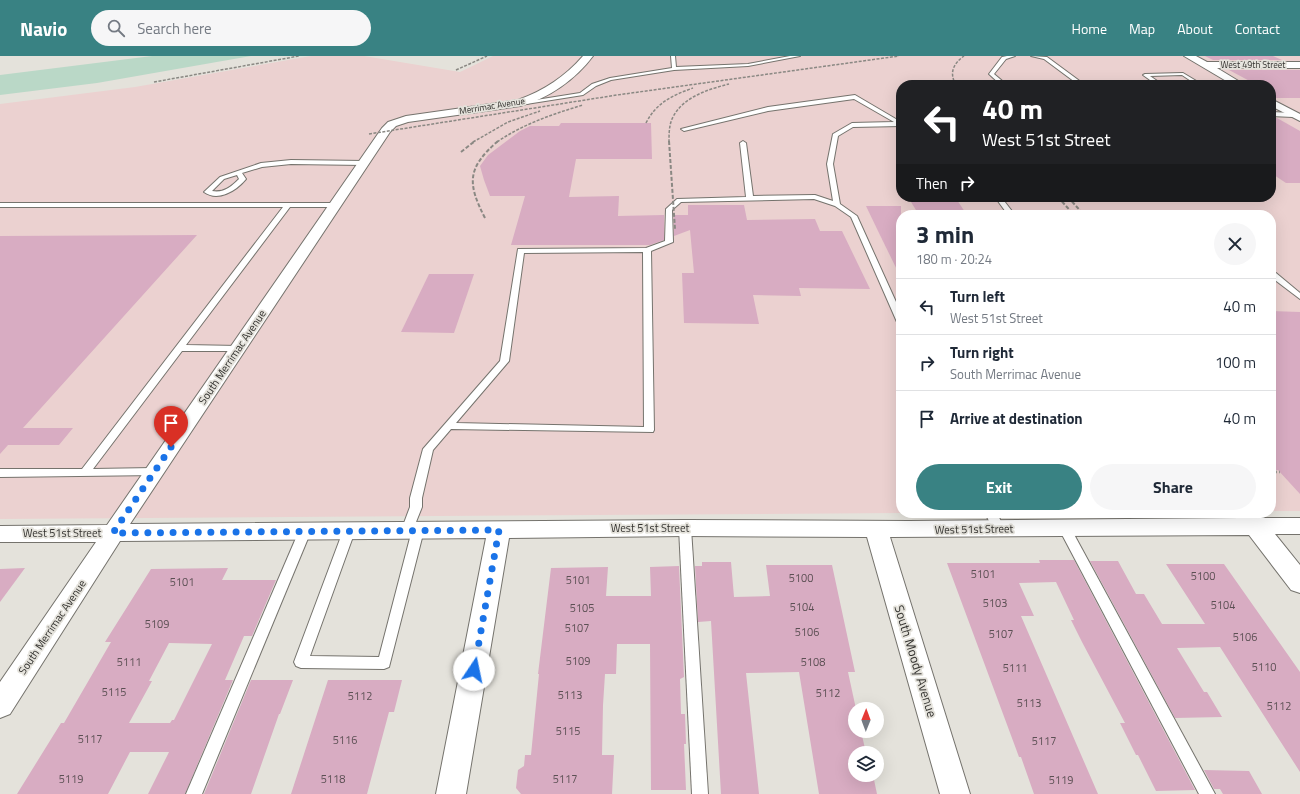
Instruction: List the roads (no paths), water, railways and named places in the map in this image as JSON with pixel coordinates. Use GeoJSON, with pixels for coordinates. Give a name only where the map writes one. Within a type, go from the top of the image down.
{"type":"FeatureCollection","features":[{"type":"Feature","properties":{"kind":"street","name":"Merrimac Avenue"},"geometry":{"type":"LineString","coordinates":[[386,130],[392,124],[406,119],[520,103],[537,98],[575,70],[588,56]]}},
{"type":"Feature","properties":{"kind":"street"},"geometry":{"type":"LineString","coordinates":[[1190,56],[1231,80]]}},
{"type":"Feature","properties":{"kind":"street","name":"West 49th Street"},"geometry":{"type":"LineString","coordinates":[[1206,66],[1300,65]]}},
{"type":"Feature","properties":{"kind":"street"},"geometry":{"type":"LineString","coordinates":[[1276,105],[1297,116]]}},
{"type":"Feature","properties":{"kind":"street","name":"South Merrimac Avenue"},"geometry":{"type":"LineString","coordinates":[[0,705],[113,533],[386,130]]}},
{"type":"Feature","properties":{"kind":"street"},"geometry":{"type":"LineString","coordinates":[[1250,520],[1300,583]]}},
{"type":"Feature","properties":{"kind":"street","name":"West 51st Street"},"geometry":{"type":"LineString","coordinates":[[0,534],[685,528],[876,529],[994,521],[1064,528],[1250,520],[1300,526]]}},
{"type":"Feature","properties":{"kind":"street","name":"South Moody Avenue"},"geometry":{"type":"LineString","coordinates":[[876,529],[955,794]]}},
{"type":"Feature","properties":{"kind":"street"},"geometry":{"type":"LineString","coordinates":[[451,794],[499,530]]}},
{"type":"Feature","properties":{"kind":"lane"},"geometry":{"type":"LineString","coordinates":[[673,56],[674,69]]}},
{"type":"Feature","properties":{"kind":"lane"},"geometry":{"type":"LineString","coordinates":[[520,103],[570,97],[588,91],[594,85],[610,79],[674,69],[728,67],[798,56]]}},
{"type":"Feature","properties":{"kind":"lane"},"geometry":{"type":"LineString","coordinates":[[998,80],[991,74],[1004,58],[1013,56]]}},
{"type":"Feature","properties":{"kind":"lane"},"geometry":{"type":"LineString","coordinates":[[1033,56],[1045,58],[1075,80]]}},
{"type":"Feature","properties":{"kind":"lane"},"geometry":{"type":"LineString","coordinates":[[1152,80],[1145,75],[1183,74],[1192,80]]}},
{"type":"Feature","properties":{"kind":"lane"},"geometry":{"type":"LineString","coordinates":[[684,129],[768,109],[855,97],[896,121]]}},
{"type":"Feature","properties":{"kind":"lane"},"geometry":{"type":"LineString","coordinates":[[1276,114],[1297,116]]}},
{"type":"Feature","properties":{"kind":"lane"},"geometry":{"type":"LineString","coordinates":[[837,205],[830,164],[835,135],[852,125],[896,124]]}},
{"type":"Feature","properties":{"kind":"lane"},"geometry":{"type":"LineString","coordinates":[[742,143],[750,198]]}},
{"type":"Feature","properties":{"kind":"lane"},"geometry":{"type":"LineString","coordinates":[[238,173],[243,178],[230,192],[216,195],[207,192],[222,178],[261,165],[364,163]]}},
{"type":"Feature","properties":{"kind":"lane"},"geometry":{"type":"LineString","coordinates":[[207,204],[216,195]]}},
{"type":"Feature","properties":{"kind":"lane"},"geometry":{"type":"LineString","coordinates":[[349,531],[301,662],[384,663],[413,530],[416,498],[428,449],[504,361],[521,251],[647,250],[669,242],[669,209],[679,200],[815,197],[837,205],[854,216],[896,311]]}},
{"type":"Feature","properties":{"kind":"lane"},"geometry":{"type":"LineString","coordinates":[[1002,202],[1008,210]]}},
{"type":"Feature","properties":{"kind":"lane"},"geometry":{"type":"LineString","coordinates":[[84,472],[288,204]]}},
{"type":"Feature","properties":{"kind":"lane"},"geometry":{"type":"LineString","coordinates":[[0,205],[336,205]]}},
{"type":"Feature","properties":{"kind":"lane"},"geometry":{"type":"LineString","coordinates":[[448,426],[649,430],[647,250]]}},
{"type":"Feature","properties":{"kind":"lane"},"geometry":{"type":"LineString","coordinates":[[1276,278],[1300,297]]}},
{"type":"Feature","properties":{"kind":"lane"},"geometry":{"type":"LineString","coordinates":[[179,348],[238,349]]}},
{"type":"Feature","properties":{"kind":"lane"},"geometry":{"type":"LineString","coordinates":[[0,473],[154,472]]}},
{"type":"Feature","properties":{"kind":"lane"},"geometry":{"type":"LineString","coordinates":[[685,528],[700,794]]}},
{"type":"Feature","properties":{"kind":"lane"},"geometry":{"type":"LineString","coordinates":[[1064,528],[1208,794]]}},
{"type":"Feature","properties":{"kind":"lane"},"geometry":{"type":"LineString","coordinates":[[194,794],[305,531]]}},
{"type":"Feature","properties":{"kind":"railway"},"geometry":{"type":"LineString","coordinates":[[154,82],[299,56]]}},
{"type":"Feature","properties":{"kind":"railway"},"geometry":{"type":"LineString","coordinates":[[456,70],[487,56]]}},
{"type":"Feature","properties":{"kind":"railway"},"geometry":{"type":"LineString","coordinates":[[369,134],[617,95],[899,56]]}},
{"type":"Feature","properties":{"kind":"railway"},"geometry":{"type":"LineString","coordinates":[[954,80],[953,69],[957,62],[964,56]]}},
{"type":"Feature","properties":{"kind":"railway"},"geometry":{"type":"LineString","coordinates":[[669,142],[672,120],[677,110],[683,104],[705,91],[729,84]]}},
{"type":"Feature","properties":{"kind":"railway"},"geometry":{"type":"LineString","coordinates":[[646,123],[660,105],[672,97],[693,88]]}},
{"type":"Feature","properties":{"kind":"railway"},"geometry":{"type":"LineString","coordinates":[[497,142],[528,125],[549,116],[583,105]]}},
{"type":"Feature","properties":{"kind":"railway"},"geometry":{"type":"LineString","coordinates":[[473,142],[508,122],[540,111]]}},
{"type":"Feature","properties":{"kind":"railway"},"geometry":{"type":"LineString","coordinates":[[461,152],[475,141]]}},
{"type":"Feature","properties":{"kind":"railway"},"geometry":{"type":"LineString","coordinates":[[485,218],[475,195],[473,176],[480,160],[497,142]]}},
{"type":"Feature","properties":{"kind":"railway"},"geometry":{"type":"LineString","coordinates":[[669,142],[675,229]]}},
{"type":"Feature","properties":{"kind":"railway"},"geometry":{"type":"LineString","coordinates":[[1062,202],[1070,210]]}},
{"type":"Feature","properties":{"kind":"railway"},"geometry":{"type":"LineString","coordinates":[[1072,202],[1080,210]]}}]}
